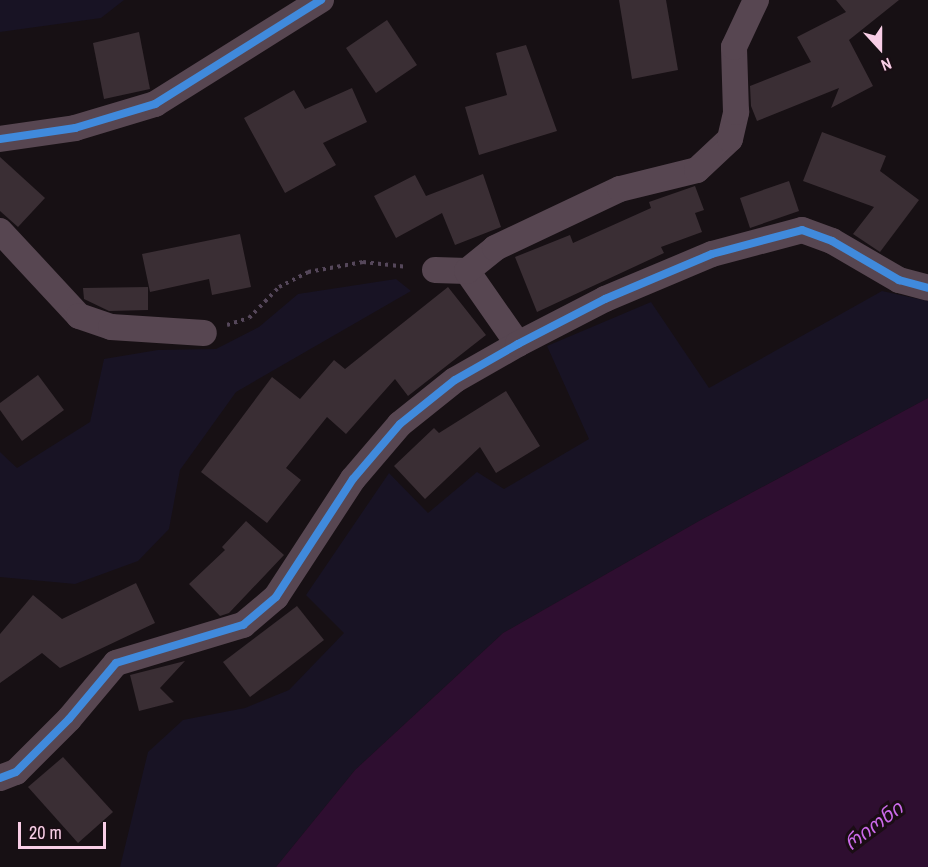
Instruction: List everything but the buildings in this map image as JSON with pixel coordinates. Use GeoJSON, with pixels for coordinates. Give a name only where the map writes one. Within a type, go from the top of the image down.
{"type":"FeatureCollection","features":[{"type":"Feature","properties":{"kind":"street"},"geometry":{"type":"LineString","coordinates":[[0,139],[75,128],[155,104],[321,0]]}},
{"type":"Feature","properties":{"kind":"street"},"geometry":{"type":"LineString","coordinates":[[435,270],[467,271],[495,248],[620,189],[697,170],[730,139],[736,112],[734,47],[756,0]]}},
{"type":"Feature","properties":{"kind":"street"},"geometry":{"type":"LineString","coordinates":[[0,778],[16,772],[69,720],[116,663],[243,625],[276,597],[353,479],[400,424],[455,380],[518,344],[605,299],[712,254],[802,230],[832,241],[899,280],[928,288]]}},
{"type":"Feature","properties":{"kind":"street"},"geometry":{"type":"LineString","coordinates":[[0,231],[79,316],[111,327],[204,333]]}},
{"type":"Feature","properties":{"kind":"street"},"geometry":{"type":"LineString","coordinates":[[467,271],[518,344]]}},
{"type":"Feature","properties":{"kind":"path"},"geometry":{"type":"LineString","coordinates":[[204,333],[249,318],[279,287],[308,272],[363,262],[435,270]]}},
{"type":"Feature","properties":{"kind":"shaded area"},"geometry":{"type":"Polygon","coordinates":[[[0,0],[124,0],[101,18],[0,32],[0,0]]]}},
{"type":"Feature","properties":{"kind":"shaded area"},"geometry":{"type":"Polygon","coordinates":[[[396,279],[411,291],[236,392],[180,470],[169,529],[138,561],[75,584],[0,577],[0,452],[17,468],[90,422],[104,359],[158,350],[216,349],[259,327],[298,294],[396,279]]]}},
{"type":"Feature","properties":{"kind":"shaded area"},"geometry":{"type":"Polygon","coordinates":[[[882,291],[928,301],[928,398],[699,521],[503,633],[355,770],[276,867],[120,867],[148,752],[183,720],[245,708],[289,690],[344,633],[306,595],[389,473],[428,513],[477,472],[504,489],[589,439],[547,346],[651,302],[709,388],[882,291]]]}},
{"type":"Feature","properties":{"kind":"water","name":"რიონი"},"geometry":{"type":"Polygon","coordinates":[[[928,398],[928,867],[276,867],[355,770],[503,633],[699,521],[928,398]]]}},
{"type":"Feature","properties":{"kind":"cycle path"},"geometry":{"type":"LineString","coordinates":[[0,139],[75,128],[155,104],[321,0]]}},
{"type":"Feature","properties":{"kind":"cycle path"},"geometry":{"type":"LineString","coordinates":[[0,778],[16,772],[69,719],[116,663],[243,625],[276,597],[353,479],[400,424],[455,380],[518,344],[605,299],[712,254],[802,230],[832,241],[899,280],[928,288]]}}]}
